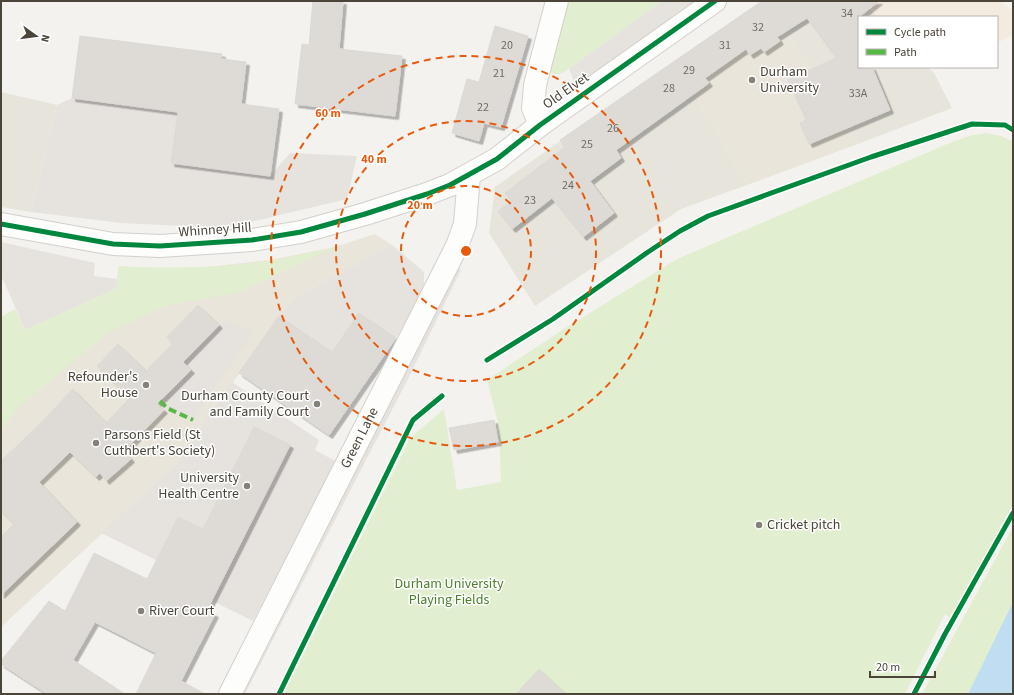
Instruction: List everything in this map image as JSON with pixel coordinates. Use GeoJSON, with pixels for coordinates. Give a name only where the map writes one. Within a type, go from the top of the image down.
{"type":"FeatureCollection","features":[{"type":"Feature","properties":{"kind":"street"},"geometry":{"type":"LineString","coordinates":[[540,125],[533,108],[535,85],[557,1]]}},
{"type":"Feature","properties":{"kind":"street","name":"Old Elvet"},"geometry":{"type":"LineString","coordinates":[[428,194],[469,175],[497,159],[540,125],[714,1]]}},
{"type":"Feature","properties":{"kind":"street","name":"Green Lane"},"geometry":{"type":"LineString","coordinates":[[230,694],[457,246],[465,224],[469,175]]}},
{"type":"Feature","properties":{"kind":"street","name":"Whinney Hill"},"geometry":{"type":"LineString","coordinates":[[1,224],[113,244],[160,246],[223,243],[301,232],[428,194]]}},
{"type":"Feature","properties":{"kind":"shaded area"},"geometry":{"type":"Polygon","coordinates":[[[662,1],[715,1],[580,96],[569,69],[662,1]]]}},
{"type":"Feature","properties":{"kind":"shaded area","name":"Durham University"},"geometry":{"type":"Polygon","coordinates":[[[762,1],[780,21],[850,128],[858,144],[747,185],[694,94],[673,62],[705,40],[722,66],[746,49],[728,24],[762,1]]]}},
{"type":"Feature","properties":{"kind":"shaded area"},"geometry":{"type":"Polygon","coordinates":[[[863,1],[877,16],[858,16],[858,68],[929,68],[934,73],[952,108],[858,144],[850,128],[780,21],[863,1]]]}},
{"type":"Feature","properties":{"kind":"shaded area"},"geometry":{"type":"Polygon","coordinates":[[[863,1],[999,1],[1013,11],[1013,35],[998,42],[998,16],[877,16],[863,1]]]}},
{"type":"Feature","properties":{"kind":"shaded area"},"geometry":{"type":"Polygon","coordinates":[[[673,62],[694,94],[747,185],[681,209],[535,306],[489,233],[495,187],[673,62]]]}},
{"type":"Feature","properties":{"kind":"shaded area"},"geometry":{"type":"Polygon","coordinates":[[[1,92],[57,105],[31,212],[1,207],[1,92]]]}},
{"type":"Feature","properties":{"kind":"shaded area"},"geometry":{"type":"Polygon","coordinates":[[[72,98],[178,112],[172,163],[270,176],[290,153],[357,156],[347,199],[226,228],[121,223],[31,212],[57,105],[72,98]]]}},
{"type":"Feature","properties":{"kind":"shaded area","name":"Parsons Field (St Cuthbert's Society)"},"geometry":{"type":"Polygon","coordinates":[[[375,234],[392,245],[299,295],[279,316],[176,465],[1,627],[1,421],[115,289],[119,266],[163,269],[207,267],[270,260],[335,247],[375,234]]]}},
{"type":"Feature","properties":{"kind":"shaded area"},"geometry":{"type":"Polygon","coordinates":[[[1,242],[95,263],[94,276],[117,279],[115,289],[25,330],[3,279],[1,280],[1,242]]]}},
{"type":"Feature","properties":{"kind":"shaded area"},"geometry":{"type":"Polygon","coordinates":[[[392,245],[424,272],[424,284],[412,312],[396,338],[359,313],[332,352],[279,316],[299,295],[392,245]]]}},
{"type":"Feature","properties":{"kind":"shaded area"},"geometry":{"type":"Polygon","coordinates":[[[451,257],[461,270],[407,381],[245,694],[230,694],[451,257]]]}},
{"type":"Feature","properties":{"kind":"shaded area"},"geometry":{"type":"Polygon","coordinates":[[[226,320],[253,332],[193,420],[167,408],[160,401],[191,370],[183,362],[219,325],[226,320]]]}},
{"type":"Feature","properties":{"kind":"shaded area"},"geometry":{"type":"Polygon","coordinates":[[[232,382],[319,440],[315,450],[337,462],[253,621],[198,594],[204,583],[218,589],[290,445],[203,529],[178,517],[156,560],[101,533],[176,465],[232,382]]]}},
{"type":"Feature","properties":{"kind":"green space"},"geometry":{"type":"Polygon","coordinates":[[[572,1],[662,1],[569,69],[561,73],[554,74],[548,70],[567,6],[572,1]]]}},
{"type":"Feature","properties":{"kind":"green space","name":"Durham University Playing Fields"},"geometry":{"type":"Polygon","coordinates":[[[985,133],[1001,136],[1013,142],[1013,505],[950,618],[945,614],[905,694],[566,694],[539,669],[516,694],[284,694],[410,438],[444,409],[457,490],[501,482],[499,426],[487,380],[564,329],[677,259],[952,142],[969,136],[985,133]]]}},
{"type":"Feature","properties":{"kind":"green space"},"geometry":{"type":"Polygon","coordinates":[[[335,247],[240,292],[165,306],[109,332],[19,407],[1,431],[1,317],[15,309],[25,330],[115,289],[119,266],[176,268],[232,265],[269,261],[335,247]]]}},
{"type":"Feature","properties":{"kind":"green space"},"geometry":{"type":"Polygon","coordinates":[[[1013,527],[1013,602],[968,694],[922,694],[1013,527]]]}},
{"type":"Feature","properties":{"kind":"water"},"geometry":{"type":"Polygon","coordinates":[[[1013,602],[1013,694],[968,694],[1013,602]]]}},
{"type":"Feature","properties":{"kind":"building"},"geometry":{"type":"Polygon","coordinates":[[[313,1],[343,1],[339,49],[402,56],[395,116],[295,104],[302,44],[309,45],[313,1]]]}},
{"type":"Feature","properties":{"kind":"building"},"geometry":{"type":"Polygon","coordinates":[[[762,1],[879,1],[860,16],[858,16],[858,68],[872,68],[890,110],[809,144],[800,123],[806,120],[788,80],[836,58],[807,18],[777,37],[780,41],[764,52],[761,48],[750,55],[746,49],[705,78],[709,83],[616,150],[621,158],[590,181],[614,213],[583,237],[552,198],[512,229],[498,211],[512,201],[505,193],[565,147],[560,140],[762,1]]]}},
{"type":"Feature","properties":{"kind":"building"},"geometry":{"type":"Polygon","coordinates":[[[495,26],[528,36],[501,127],[484,123],[479,141],[452,133],[467,79],[479,82],[495,26]]]}},
{"type":"Feature","properties":{"kind":"building"},"geometry":{"type":"Polygon","coordinates":[[[80,36],[222,54],[221,59],[246,62],[241,104],[279,109],[270,176],[171,163],[178,112],[72,98],[80,36]]]}},
{"type":"Feature","properties":{"kind":"building"},"geometry":{"type":"Polygon","coordinates":[[[198,305],[219,325],[183,362],[191,370],[157,404],[164,410],[124,451],[131,459],[106,481],[100,473],[96,477],[70,452],[39,482],[77,522],[1,595],[1,537],[14,524],[1,511],[1,461],[40,424],[73,389],[106,423],[130,398],[97,366],[118,344],[146,371],[173,344],[167,337],[198,305]]]}},
{"type":"Feature","properties":{"kind":"building","name":"Durham County Court and Family Court"},"geometry":{"type":"Polygon","coordinates":[[[359,313],[396,338],[329,435],[239,373],[279,316],[332,352],[359,313]]]}},
{"type":"Feature","properties":{"kind":"building"},"geometry":{"type":"Polygon","coordinates":[[[494,420],[498,442],[454,450],[449,428],[494,420]]]}},
{"type":"Feature","properties":{"kind":"building"},"geometry":{"type":"Polygon","coordinates":[[[254,427],[290,445],[207,610],[215,614],[181,681],[205,694],[136,694],[156,653],[95,622],[73,660],[125,694],[47,694],[1,664],[1,661],[49,601],[65,611],[94,553],[147,579],[178,517],[203,529],[254,427]]]}},
{"type":"Feature","properties":{"kind":"building"},"geometry":{"type":"Polygon","coordinates":[[[539,669],[566,694],[516,694],[539,669]]]}},
{"type":"Feature","properties":{"kind":"marked path"},"geometry":{"type":"LineString","coordinates":[[160,401],[167,408],[193,420]]}},
{"type":"Feature","properties":{"kind":"cycle path"},"geometry":{"type":"LineString","coordinates":[[1,224],[113,244],[160,246],[252,240],[301,232],[365,214],[450,185],[497,159],[540,125],[715,1]]}},
{"type":"Feature","properties":{"kind":"cycle path"},"geometry":{"type":"LineString","coordinates":[[487,360],[553,319],[680,231],[708,216],[871,157],[972,124],[1005,125],[1013,130]]}},
{"type":"Feature","properties":{"kind":"cycle path"},"geometry":{"type":"LineString","coordinates":[[279,694],[413,420],[442,396]]}},
{"type":"Feature","properties":{"kind":"cycle path"},"geometry":{"type":"LineString","coordinates":[[914,694],[945,634],[1013,513]]}},
{"type":"Feature","properties":{"kind":"place","name":"Durham University"},"geometry":{"type":"Point","coordinates":[752,80]}},
{"type":"Feature","properties":{"kind":"place","name":"Refounder's House"},"geometry":{"type":"Point","coordinates":[146,385]}},
{"type":"Feature","properties":{"kind":"place","name":"Durham County Court and Family Court"},"geometry":{"type":"Point","coordinates":[317,404]}},
{"type":"Feature","properties":{"kind":"place","name":"Parsons Field (St Cuthbert's Society)"},"geometry":{"type":"Point","coordinates":[96,443]}},
{"type":"Feature","properties":{"kind":"place","name":"University Health Centre"},"geometry":{"type":"Point","coordinates":[247,486]}},
{"type":"Feature","properties":{"kind":"place","name":"Cricket pitch"},"geometry":{"type":"Point","coordinates":[759,525]}},
{"type":"Feature","properties":{"kind":"place","name":"River Court"},"geometry":{"type":"Point","coordinates":[141,611]}}]}
